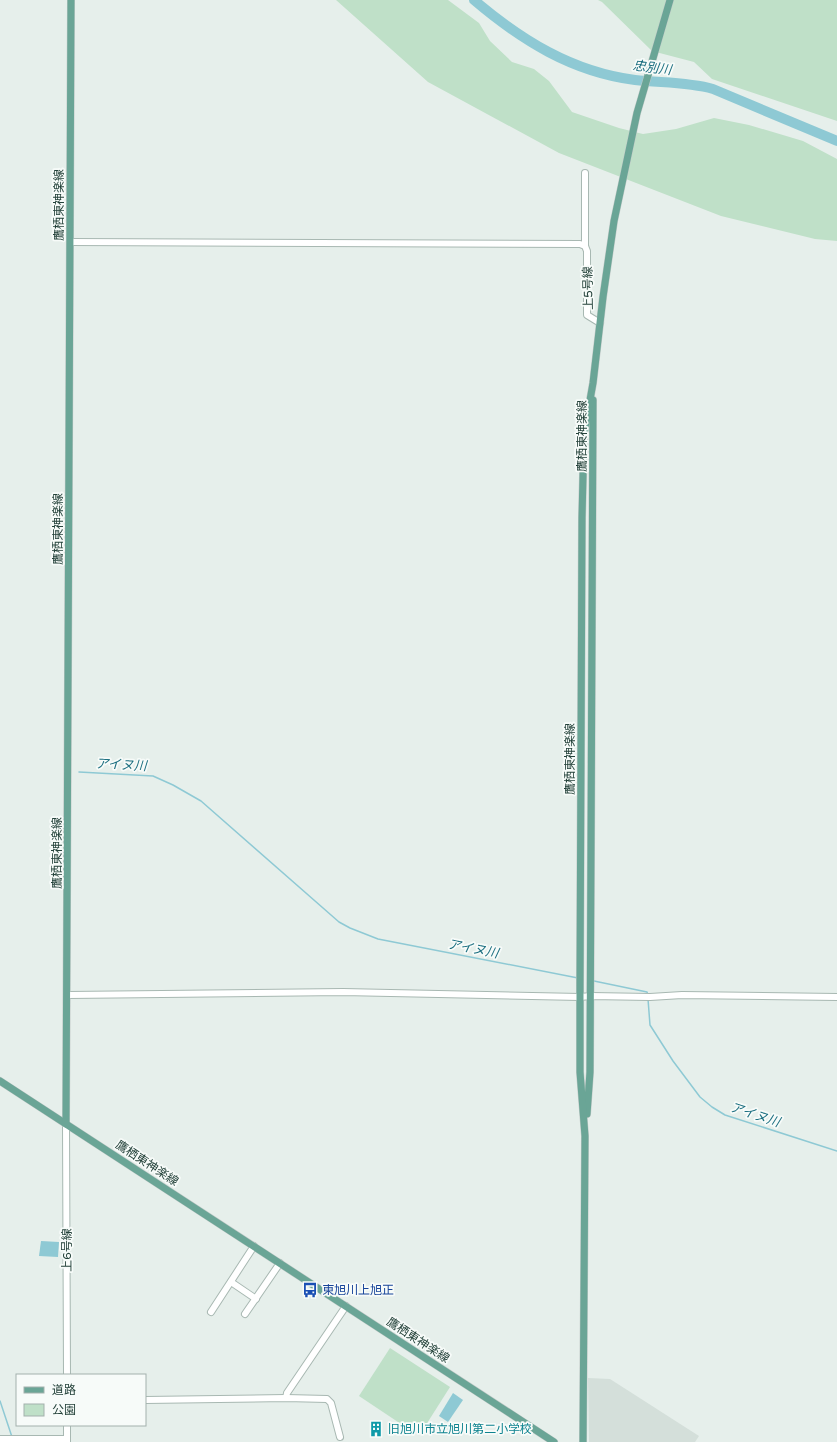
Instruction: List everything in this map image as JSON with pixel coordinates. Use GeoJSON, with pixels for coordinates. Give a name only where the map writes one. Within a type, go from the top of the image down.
{"type":"FeatureCollection","features":[{"type":"Feature","properties":{"kind":"main road","name":"鷹栖東神楽線"},"geometry":{"type":"LineString","coordinates":[[71,0],[68,995],[66,1124],[554,1442]]}},
{"type":"Feature","properties":{"kind":"main road","name":"鷹栖東神楽線"},"geometry":{"type":"LineString","coordinates":[[585,1136],[580,1072],[582,518],[584,434],[614,221],[637,113],[670,0]]}},
{"type":"Feature","properties":{"kind":"main road","name":"鷹栖東神楽線"},"geometry":{"type":"LineString","coordinates":[[583,1442],[585,1136],[590,1072],[591,996],[592,517],[594,434],[592,383]]}},
{"type":"Feature","properties":{"kind":"main road"},"geometry":{"type":"LineString","coordinates":[[0,1081],[66,1124]]}},
{"type":"Feature","properties":{"kind":"street"},"geometry":{"type":"LineString","coordinates":[[70,242],[580,244],[585,246],[585,173]]}},
{"type":"Feature","properties":{"kind":"street","name":"上5号線"},"geometry":{"type":"LineString","coordinates":[[585,246],[587,251],[588,315],[600,324]]}},
{"type":"Feature","properties":{"kind":"street"},"geometry":{"type":"LineString","coordinates":[[68,995],[343,992],[580,997],[648,997],[682,995],[837,997]]}},
{"type":"Feature","properties":{"kind":"street","name":"上6号線"},"geometry":{"type":"LineString","coordinates":[[66,1124],[67,1374]]}},
{"type":"Feature","properties":{"kind":"street"},"geometry":{"type":"LineString","coordinates":[[211,1312],[254,1246]]}},
{"type":"Feature","properties":{"kind":"street"},"geometry":{"type":"LineString","coordinates":[[245,1314],[280,1263]]}},
{"type":"Feature","properties":{"kind":"street"},"geometry":{"type":"LineString","coordinates":[[231,1282],[256,1299]]}},
{"type":"Feature","properties":{"kind":"street"},"geometry":{"type":"LineString","coordinates":[[286,1398],[287,1393],[346,1306]]}},
{"type":"Feature","properties":{"kind":"street"},"geometry":{"type":"LineString","coordinates":[[146,1400],[286,1398],[328,1399],[331,1403],[340,1437]]}},
{"type":"Feature","properties":{"kind":"street"},"geometry":{"type":"LineString","coordinates":[[0,1439],[67,1441],[67,1426]]}},
{"type":"Feature","properties":{"kind":"shaded area"},"geometry":{"type":"Polygon","coordinates":[[[588,1378],[610,1379],[699,1436],[695,1442],[589,1442],[588,1378]]]}},
{"type":"Feature","properties":{"kind":"green space"},"geometry":{"type":"Polygon","coordinates":[[[336,0],[448,0],[479,23],[490,41],[512,62],[534,69],[549,81],[572,112],[619,128],[643,134],[676,129],[714,118],[749,125],[803,141],[837,159],[837,241],[815,239],[721,216],[559,153],[428,82],[336,0]]]}},
{"type":"Feature","properties":{"kind":"green space"},"geometry":{"type":"Polygon","coordinates":[[[598,0],[837,0],[837,121],[712,79],[694,62],[652,51],[602,2],[598,0]]]}},
{"type":"Feature","properties":{"kind":"green space"},"geometry":{"type":"Polygon","coordinates":[[[390,1348],[450,1387],[424,1428],[413,1432],[359,1396],[390,1348]]]}},
{"type":"Feature","properties":{"kind":"water"},"geometry":{"type":"Polygon","coordinates":[[[41,1241],[59,1242],[58,1257],[39,1256],[41,1241]]]}},
{"type":"Feature","properties":{"kind":"water"},"geometry":{"type":"Polygon","coordinates":[[[453,1393],[463,1400],[448,1422],[439,1416],[453,1393]]]}},
{"type":"Feature","properties":{"kind":"waterway","name":"忠別川"},"geometry":{"type":"LineString","coordinates":[[474,0],[492,15],[529,41],[569,62],[612,76],[635,80],[694,85],[713,89],[837,141]]}},
{"type":"Feature","properties":{"kind":"waterway","name":"アイヌ川"},"geometry":{"type":"LineString","coordinates":[[79,772],[153,776],[173,785],[201,801],[339,922],[350,928],[378,939],[578,978]]}},
{"type":"Feature","properties":{"kind":"waterway","name":"アイヌ川"},"geometry":{"type":"LineString","coordinates":[[594,981],[647,992],[648,995]]}},
{"type":"Feature","properties":{"kind":"waterway","name":"アイヌ川"},"geometry":{"type":"LineString","coordinates":[[648,999],[650,1025],[673,1061],[700,1097],[712,1107],[725,1115],[837,1151]]}},
{"type":"Feature","properties":{"kind":"waterway"},"geometry":{"type":"LineString","coordinates":[[0,1401],[12,1437]]}},
{"type":"Feature","properties":{"kind":"place","name":"東旭川上旭正"},"geometry":{"type":"Point","coordinates":[310,1290]}},
{"type":"Feature","properties":{"kind":"place","name":"旧旭川市立旭川第二小学校"},"geometry":{"type":"Point","coordinates":[376,1429]}}]}
